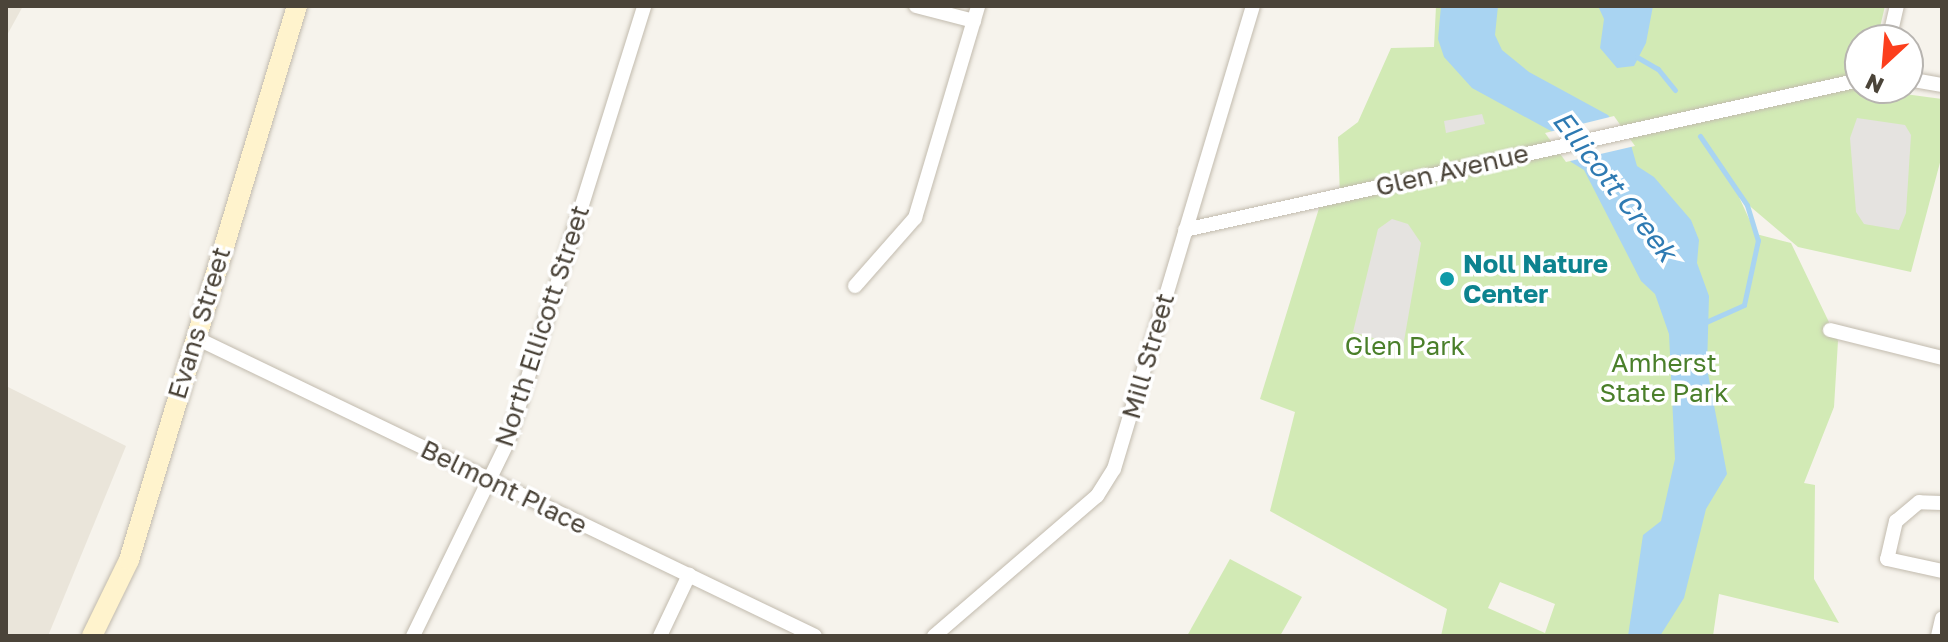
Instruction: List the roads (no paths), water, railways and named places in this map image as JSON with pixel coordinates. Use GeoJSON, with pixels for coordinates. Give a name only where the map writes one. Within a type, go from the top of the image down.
{"type":"FeatureCollection","features":[{"type":"Feature","properties":{"kind":"street","name":"Evans Street"},"geometry":{"type":"LineString","coordinates":[[92,636],[129,560],[194,337],[297,6]]}},
{"type":"Feature","properties":{"kind":"street","name":"North Ellicott Street"},"geometry":{"type":"LineString","coordinates":[[413,636],[508,441],[644,6]]}},
{"type":"Feature","properties":{"kind":"street"},"geometry":{"type":"LineString","coordinates":[[916,6],[974,21]]}},
{"type":"Feature","properties":{"kind":"street"},"geometry":{"type":"LineString","coordinates":[[855,286],[915,218],[978,6]]}},
{"type":"Feature","properties":{"kind":"street","name":"Mill Street"},"geometry":{"type":"LineString","coordinates":[[934,636],[1097,496],[1114,469],[1253,6]]}},
{"type":"Feature","properties":{"kind":"street","name":"Glen Avenue"},"geometry":{"type":"LineString","coordinates":[[1185,230],[1844,83]]}},
{"type":"Feature","properties":{"kind":"street"},"geometry":{"type":"LineString","coordinates":[[1830,330],[1942,358]]}},
{"type":"Feature","properties":{"kind":"street","name":"Belmont Place"},"geometry":{"type":"LineString","coordinates":[[194,337],[815,636]]}},
{"type":"Feature","properties":{"kind":"street"},"geometry":{"type":"LineString","coordinates":[[1942,503],[1919,502],[1896,521],[1887,559],[1942,571]]}},
{"type":"Feature","properties":{"kind":"street"},"geometry":{"type":"LineString","coordinates":[[660,636],[689,575]]}},
{"type":"Feature","properties":{"kind":"street"},"geometry":{"type":"LineString","coordinates":[[1938,636],[1942,618]]}},
{"type":"Feature","properties":{"kind":"water","name":"Ellicott Creek"},"geometry":{"type":"Polygon","coordinates":[[[1441,6],[1498,6],[1495,35],[1502,50],[1529,72],[1608,115],[1631,145],[1637,166],[1654,177],[1691,220],[1699,240],[1697,263],[1709,296],[1707,368],[1727,474],[1706,509],[1684,598],[1660,636],[1628,636],[1643,535],[1661,521],[1675,459],[1669,334],[1655,294],[1641,281],[1584,170],[1571,162],[1551,131],[1472,88],[1444,57],[1438,39],[1441,6]]]}},
{"type":"Feature","properties":{"kind":"water"},"geometry":{"type":"Polygon","coordinates":[[[1598,6],[1653,6],[1646,43],[1634,66],[1617,68],[1600,48],[1604,19],[1598,6]]]}},
{"type":"Feature","properties":{"kind":"waterway"},"geometry":{"type":"LineString","coordinates":[[1637,57],[1658,69],[1675,90]]}},
{"type":"Feature","properties":{"kind":"waterway"},"geometry":{"type":"LineString","coordinates":[[1700,136],[1747,205],[1758,240],[1744,305],[1706,322]]}},
{"type":"Feature","properties":{"kind":"place","name":"Noll Nature Center"},"geometry":{"type":"Point","coordinates":[1447,279]}},
{"type":"Feature","properties":{"kind":"park label","name":"Glen Park"},"geometry":{"type":"Point","coordinates":[1405,346]}},
{"type":"Feature","properties":{"kind":"park label","name":"Amherst State Park"},"geometry":{"type":"Point","coordinates":[1664,378]}}]}
